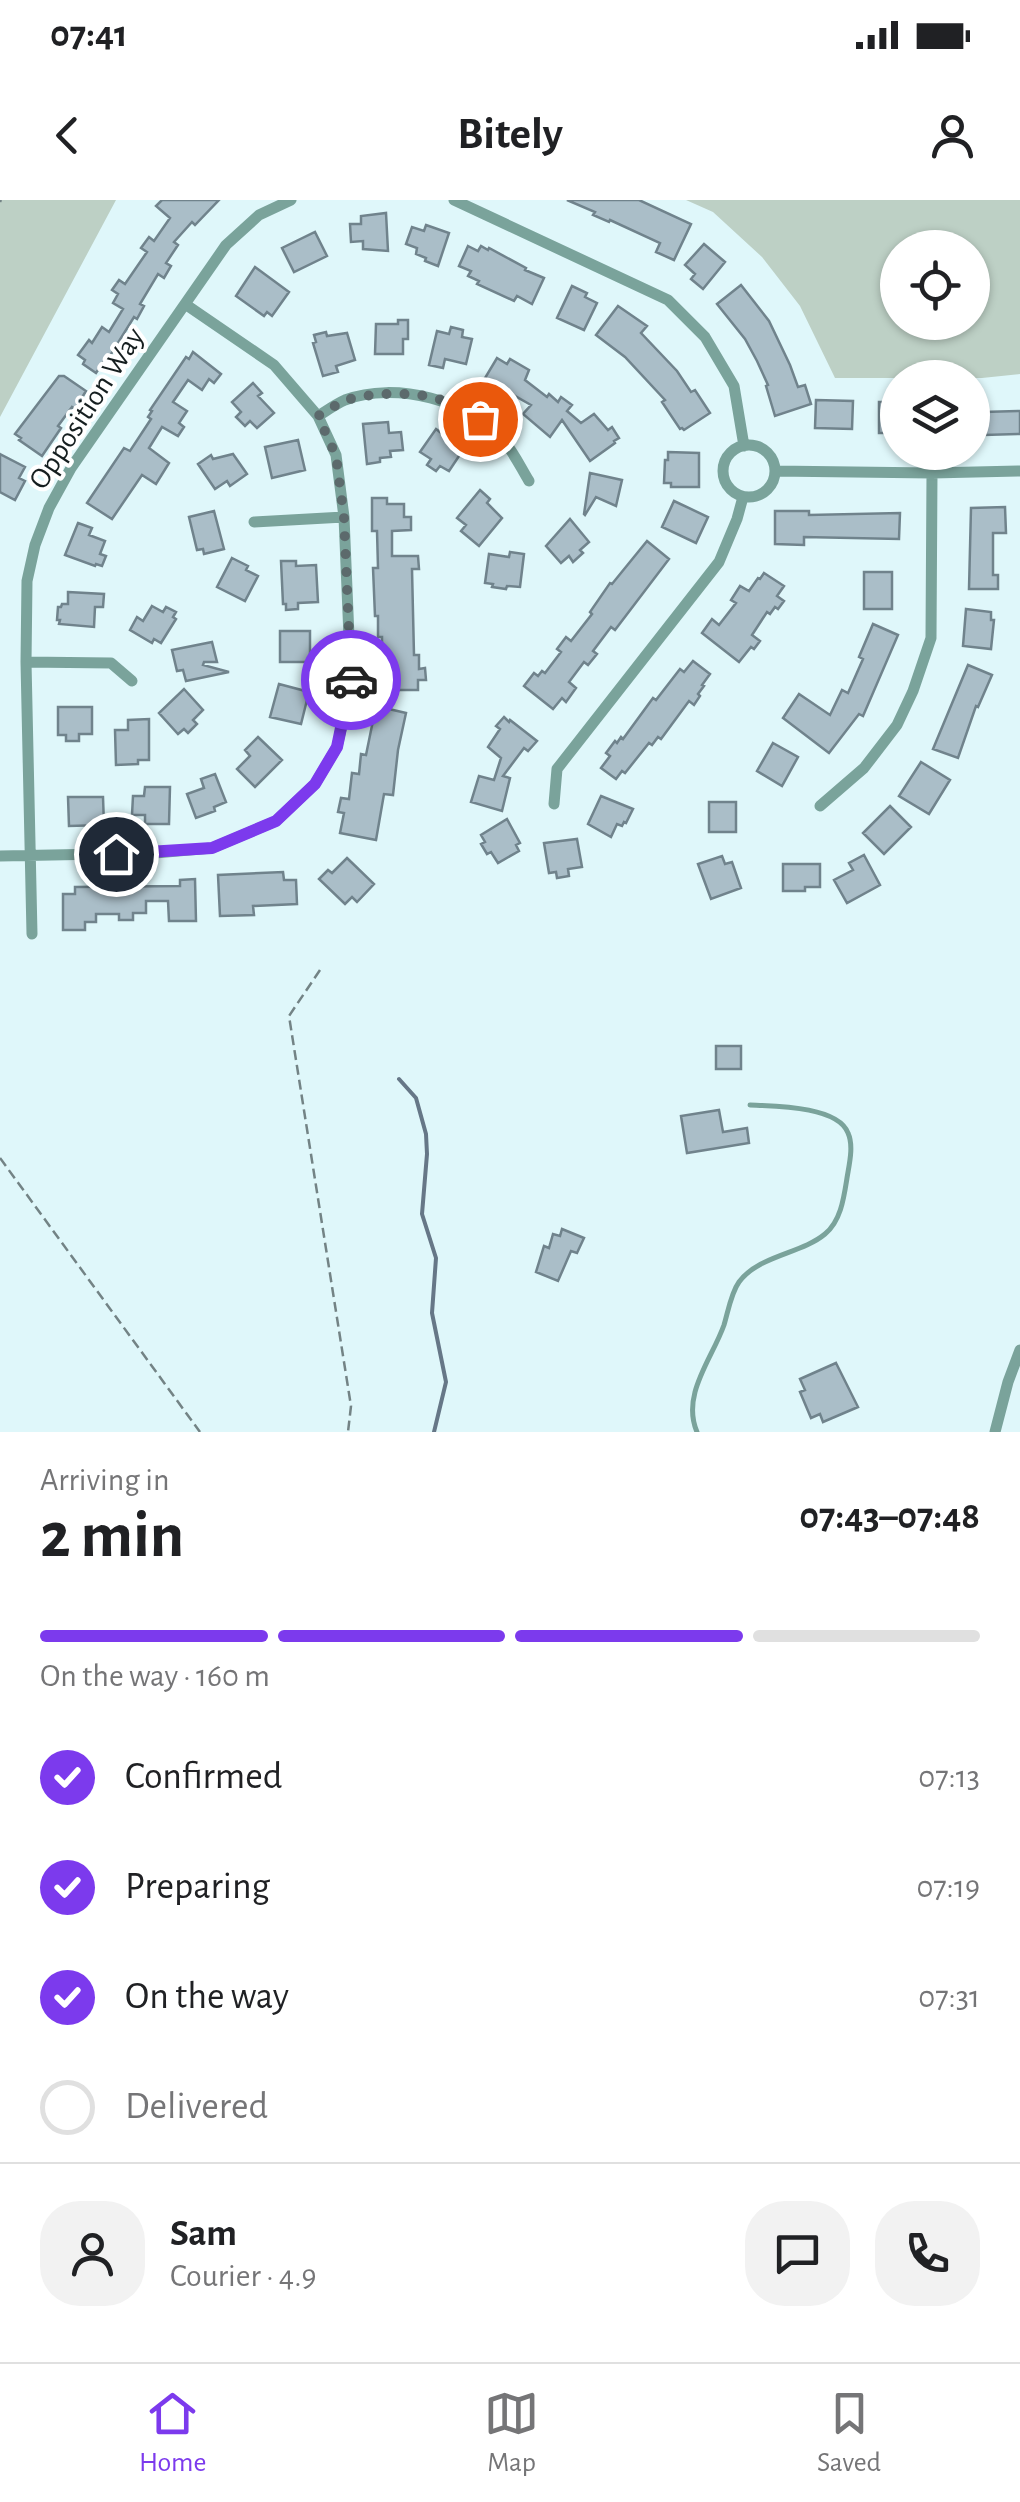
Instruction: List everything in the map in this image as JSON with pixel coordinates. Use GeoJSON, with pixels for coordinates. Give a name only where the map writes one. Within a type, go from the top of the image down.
{"type":"FeatureCollection","features":[{"type":"Feature","properties":{"kind":"street","name":"Opposition Way"},"geometry":{"type":"LineString","coordinates":[[32,934],[26,662],[28,580],[35,545],[71,468],[226,245],[259,215],[291,200]]}},
{"type":"Feature","properties":{"kind":"street"},"geometry":{"type":"LineString","coordinates":[[454,200],[668,300],[705,338],[734,386],[744,446]]}},
{"type":"Feature","properties":{"kind":"street"},"geometry":{"type":"LineString","coordinates":[[0,856],[212,848],[276,821],[315,784],[337,747],[352,684],[344,517],[336,456],[318,416],[274,365],[185,304]]}},
{"type":"Feature","properties":{"kind":"street"},"geometry":{"type":"LineString","coordinates":[[318,416],[345,400],[376,394],[416,394],[442,400],[480,419],[504,440],[530,481]]}},
{"type":"Feature","properties":{"kind":"street"},"geometry":{"type":"LineString","coordinates":[[752,446],[766,452],[775,472],[764,493],[743,497],[726,485],[723,469],[729,454],[752,446]]}},
{"type":"Feature","properties":{"kind":"street"},"geometry":{"type":"LineString","coordinates":[[775,472],[1020,472]]}},
{"type":"Feature","properties":{"kind":"street"},"geometry":{"type":"LineString","coordinates":[[820,806],[864,768],[898,724],[932,638],[932,473]]}},
{"type":"Feature","properties":{"kind":"street"},"geometry":{"type":"LineString","coordinates":[[554,804],[557,769],[719,562],[743,497]]}},
{"type":"Feature","properties":{"kind":"street"},"geometry":{"type":"LineString","coordinates":[[254,522],[344,517]]}},
{"type":"Feature","properties":{"kind":"street"},"geometry":{"type":"LineString","coordinates":[[26,662],[111,663],[132,681]]}},
{"type":"Feature","properties":{"kind":"street"},"geometry":{"type":"LineString","coordinates":[[995,1432],[1020,1350]]}},
{"type":"Feature","properties":{"kind":"lane"},"geometry":{"type":"LineString","coordinates":[[697,1432],[693,1398],[739,1282],[774,1257],[816,1241],[830,1230],[843,1203],[850,1154],[848,1132],[838,1120],[805,1108],[750,1105]]}},
{"type":"Feature","properties":{"kind":"path"},"geometry":{"type":"LineString","coordinates":[[320,970],[290,1016],[351,1406],[348,1432]]}},
{"type":"Feature","properties":{"kind":"path"},"geometry":{"type":"LineString","coordinates":[[0,1158],[200,1432]]}},
{"type":"Feature","properties":{"kind":"green space"},"geometry":{"type":"Polygon","coordinates":[[[0,200],[116,200],[0,417],[0,200]]]}},
{"type":"Feature","properties":{"kind":"green space"},"geometry":{"type":"Polygon","coordinates":[[[686,200],[1020,200],[1020,374],[990,377],[990,360],[880,360],[880,378],[835,378],[800,306],[762,257],[713,212],[686,200]]]}},
{"type":"Feature","properties":{"kind":"building"},"geometry":{"type":"Polygon","coordinates":[[[162,200],[219,200],[174,242],[178,245],[166,263],[171,266],[164,278],[158,274],[140,304],[144,306],[137,319],[134,317],[96,373],[78,355],[102,327],[109,332],[123,309],[113,303],[118,294],[112,290],[119,280],[125,284],[147,252],[141,248],[149,237],[154,241],[170,218],[156,206],[162,200]]]}},
{"type":"Feature","properties":{"kind":"building"},"geometry":{"type":"Polygon","coordinates":[[[567,200],[639,200],[691,224],[674,260],[656,252],[660,243],[567,200]]]}},
{"type":"Feature","properties":{"kind":"building"},"geometry":{"type":"Polygon","coordinates":[[[386,213],[388,251],[363,249],[363,241],[351,242],[350,224],[361,224],[361,216],[386,213]]]}},
{"type":"Feature","properties":{"kind":"building"},"geometry":{"type":"Polygon","coordinates":[[[426,225],[449,233],[438,266],[425,261],[416,254],[417,248],[406,244],[412,227],[424,231],[426,225]]]}},
{"type":"Feature","properties":{"kind":"building"},"geometry":{"type":"Polygon","coordinates":[[[315,232],[327,256],[294,272],[282,248],[315,232]]]}},
{"type":"Feature","properties":{"kind":"building"},"geometry":{"type":"Polygon","coordinates":[[[704,244],[725,262],[703,289],[691,279],[695,274],[685,265],[704,244]]]}},
{"type":"Feature","properties":{"kind":"building"},"geometry":{"type":"Polygon","coordinates":[[[468,246],[478,251],[481,246],[489,248],[544,278],[532,304],[517,296],[514,301],[468,276],[471,271],[459,266],[468,246]]]}},
{"type":"Feature","properties":{"kind":"building"},"geometry":{"type":"Polygon","coordinates":[[[255,267],[289,292],[272,316],[267,312],[264,316],[236,296],[255,267]]]}},
{"type":"Feature","properties":{"kind":"building"},"geometry":{"type":"Polygon","coordinates":[[[741,285],[769,321],[798,387],[805,385],[811,404],[775,416],[757,361],[717,304],[741,285]]]}},
{"type":"Feature","properties":{"kind":"building"},"geometry":{"type":"Polygon","coordinates":[[[572,286],[597,303],[584,330],[557,318],[572,286]]]}},
{"type":"Feature","properties":{"kind":"building"},"geometry":{"type":"Polygon","coordinates":[[[618,306],[647,326],[641,333],[691,392],[695,390],[710,413],[680,429],[662,402],[665,400],[625,357],[596,335],[618,306]]]}},
{"type":"Feature","properties":{"kind":"building"},"geometry":{"type":"Polygon","coordinates":[[[398,320],[408,320],[403,354],[375,354],[376,324],[398,324],[398,320]]]}},
{"type":"Feature","properties":{"kind":"building"},"geometry":{"type":"Polygon","coordinates":[[[451,327],[463,330],[462,337],[472,339],[466,364],[445,359],[443,368],[429,365],[437,331],[449,334],[451,327]]]}},
{"type":"Feature","properties":{"kind":"building"},"geometry":{"type":"Polygon","coordinates":[[[326,332],[327,336],[347,333],[355,360],[336,366],[338,372],[323,376],[313,343],[314,335],[326,332]]]}},
{"type":"Feature","properties":{"kind":"building"},"geometry":{"type":"Polygon","coordinates":[[[193,352],[221,374],[214,383],[209,379],[202,390],[188,380],[173,402],[187,411],[179,423],[184,427],[178,436],[162,427],[149,448],[169,463],[156,484],[142,475],[112,519],[87,503],[124,448],[130,451],[151,419],[150,410],[193,352]]]}},
{"type":"Feature","properties":{"kind":"building"},"geometry":{"type":"Polygon","coordinates":[[[497,358],[507,364],[510,359],[529,370],[525,380],[547,397],[549,394],[558,402],[561,397],[572,405],[567,411],[581,423],[594,414],[608,430],[612,427],[619,438],[590,461],[562,420],[550,437],[523,414],[531,405],[482,383],[497,358]]]}},
{"type":"Feature","properties":{"kind":"building"},"geometry":{"type":"Polygon","coordinates":[[[59,376],[86,391],[58,426],[61,428],[42,456],[15,434],[59,376]]]}},
{"type":"Feature","properties":{"kind":"building"},"geometry":{"type":"Polygon","coordinates":[[[253,383],[262,393],[258,396],[274,413],[257,428],[250,421],[245,426],[236,417],[241,412],[232,402],[253,383]]]}},
{"type":"Feature","properties":{"kind":"building"},"geometry":{"type":"Polygon","coordinates":[[[816,400],[853,401],[852,429],[815,428],[816,400]]]}},
{"type":"Feature","properties":{"kind":"building"},"geometry":{"type":"Polygon","coordinates":[[[1020,411],[1020,434],[990,435],[990,412],[1020,411]]]}},
{"type":"Feature","properties":{"kind":"building"},"geometry":{"type":"Polygon","coordinates":[[[388,422],[389,433],[401,432],[403,450],[390,451],[391,457],[367,464],[363,424],[388,422]]]}},
{"type":"Feature","properties":{"kind":"building"},"geometry":{"type":"Polygon","coordinates":[[[436,429],[463,450],[449,471],[440,466],[436,471],[427,465],[431,459],[420,452],[436,429]]]}},
{"type":"Feature","properties":{"kind":"building"},"geometry":{"type":"Polygon","coordinates":[[[298,440],[305,470],[272,478],[265,447],[298,440]]]}},
{"type":"Feature","properties":{"kind":"building"},"geometry":{"type":"Polygon","coordinates":[[[668,452],[699,453],[699,487],[671,487],[671,483],[664,483],[668,452]]]}},
{"type":"Feature","properties":{"kind":"building"},"geometry":{"type":"Polygon","coordinates":[[[0,454],[25,467],[19,478],[25,481],[15,500],[0,492],[0,454]]]}},
{"type":"Feature","properties":{"kind":"building"},"geometry":{"type":"Polygon","coordinates":[[[233,454],[247,474],[230,486],[227,481],[215,489],[198,464],[211,455],[213,459],[233,454]]]}},
{"type":"Feature","properties":{"kind":"building"},"geometry":{"type":"Polygon","coordinates":[[[590,473],[622,480],[616,506],[596,497],[585,515],[584,514],[590,473]]]}},
{"type":"Feature","properties":{"kind":"building"},"geometry":{"type":"Polygon","coordinates":[[[480,490],[502,518],[479,546],[461,531],[466,525],[457,518],[480,490]]]}},
{"type":"Feature","properties":{"kind":"building"},"geometry":{"type":"Polygon","coordinates":[[[372,498],[387,498],[387,504],[404,504],[404,517],[411,517],[411,530],[392,531],[392,556],[418,556],[419,569],[412,569],[414,655],[419,655],[419,669],[425,668],[426,680],[418,680],[418,690],[379,690],[382,637],[378,637],[375,616],[373,568],[378,568],[372,498]]]}},
{"type":"Feature","properties":{"kind":"building"},"geometry":{"type":"Polygon","coordinates":[[[674,501],[708,517],[696,543],[662,527],[674,501]]]}},
{"type":"Feature","properties":{"kind":"building"},"geometry":{"type":"Polygon","coordinates":[[[1005,507],[1006,533],[993,533],[993,575],[998,575],[998,589],[969,589],[971,508],[1005,507]]]}},
{"type":"Feature","properties":{"kind":"building"},"geometry":{"type":"Polygon","coordinates":[[[214,511],[224,549],[204,554],[203,549],[197,550],[189,517],[214,511]]]}},
{"type":"Feature","properties":{"kind":"building"},"geometry":{"type":"Polygon","coordinates":[[[775,511],[809,511],[809,515],[900,513],[899,539],[804,537],[804,545],[775,544],[775,511]]]}},
{"type":"Feature","properties":{"kind":"building"},"geometry":{"type":"Polygon","coordinates":[[[570,519],[589,542],[573,562],[569,556],[561,563],[546,546],[570,519]]]}},
{"type":"Feature","properties":{"kind":"building"},"geometry":{"type":"Polygon","coordinates":[[[78,523],[92,528],[89,535],[105,541],[100,554],[106,556],[102,566],[65,555],[78,523]]]}},
{"type":"Feature","properties":{"kind":"building"},"geometry":{"type":"Polygon","coordinates":[[[647,541],[669,559],[615,630],[611,627],[593,651],[597,654],[588,665],[584,662],[569,682],[576,688],[566,702],[562,698],[553,709],[524,686],[534,673],[545,673],[561,652],[557,649],[566,637],[571,641],[610,583],[647,541]]]}},
{"type":"Feature","properties":{"kind":"building"},"geometry":{"type":"Polygon","coordinates":[[[510,552],[524,554],[520,587],[506,589],[485,583],[489,554],[509,557],[510,552]]]}},
{"type":"Feature","properties":{"kind":"building"},"geometry":{"type":"Polygon","coordinates":[[[232,558],[258,576],[245,601],[217,587],[232,558]]]}},
{"type":"Feature","properties":{"kind":"building"},"geometry":{"type":"Polygon","coordinates":[[[281,561],[296,561],[296,566],[316,565],[318,602],[298,603],[298,609],[286,610],[281,561]]]}},
{"type":"Feature","properties":{"kind":"building"},"geometry":{"type":"Polygon","coordinates":[[[864,572],[892,572],[892,609],[864,609],[864,572]]]}},
{"type":"Feature","properties":{"kind":"building"},"geometry":{"type":"Polygon","coordinates":[[[764,573],[784,586],[777,596],[784,601],[778,609],[767,612],[752,635],[760,641],[739,662],[702,633],[712,619],[719,625],[736,603],[731,600],[740,586],[749,591],[764,573]]]}},
{"type":"Feature","properties":{"kind":"building"},"geometry":{"type":"Polygon","coordinates":[[[68,592],[104,594],[103,607],[95,607],[94,627],[59,624],[58,607],[68,604],[68,592]]]}},
{"type":"Feature","properties":{"kind":"building"},"geometry":{"type":"Polygon","coordinates":[[[152,606],[163,612],[166,607],[176,612],[176,619],[161,643],[154,639],[152,643],[130,630],[137,617],[143,621],[152,606]]]}},
{"type":"Feature","properties":{"kind":"building"},"geometry":{"type":"Polygon","coordinates":[[[966,609],[991,612],[991,649],[963,646],[966,609]]]}},
{"type":"Feature","properties":{"kind":"building"},"geometry":{"type":"Polygon","coordinates":[[[873,624],[898,635],[863,716],[859,714],[829,753],[783,718],[799,694],[830,715],[842,690],[848,693],[873,624]]]}},
{"type":"Feature","properties":{"kind":"building"},"geometry":{"type":"Polygon","coordinates":[[[280,631],[310,631],[310,662],[280,662],[280,631]]]}},
{"type":"Feature","properties":{"kind":"building"},"geometry":{"type":"Polygon","coordinates":[[[212,642],[217,662],[203,665],[229,672],[186,681],[183,670],[177,671],[172,650],[212,642]]]}},
{"type":"Feature","properties":{"kind":"building"},"geometry":{"type":"Polygon","coordinates":[[[693,661],[710,674],[694,705],[689,701],[661,739],[649,743],[625,773],[622,771],[616,779],[601,768],[615,741],[623,739],[653,698],[656,700],[680,669],[684,672],[693,661]]]}},
{"type":"Feature","properties":{"kind":"building"},"geometry":{"type":"Polygon","coordinates":[[[968,665],[992,675],[976,706],[958,758],[933,749],[968,665]]]}},
{"type":"Feature","properties":{"kind":"building"},"geometry":{"type":"Polygon","coordinates":[[[279,684],[309,692],[301,724],[270,717],[279,684]]]}},
{"type":"Feature","properties":{"kind":"building"},"geometry":{"type":"Polygon","coordinates":[[[184,689],[203,710],[188,733],[184,729],[178,734],[159,713],[184,689]]]}},
{"type":"Feature","properties":{"kind":"building"},"geometry":{"type":"Polygon","coordinates":[[[376,706],[406,713],[393,795],[384,794],[376,840],[340,833],[344,813],[338,812],[341,798],[349,799],[352,773],[359,774],[361,754],[366,755],[376,706]]]}},
{"type":"Feature","properties":{"kind":"building"},"geometry":{"type":"Polygon","coordinates":[[[58,707],[92,707],[92,734],[79,734],[79,741],[66,741],[66,735],[58,735],[58,707]]]}},
{"type":"Feature","properties":{"kind":"building"},"geometry":{"type":"Polygon","coordinates":[[[504,717],[537,741],[528,751],[524,748],[503,776],[510,778],[502,811],[471,802],[479,776],[494,780],[501,758],[488,747],[504,717]]]}},
{"type":"Feature","properties":{"kind":"building"},"geometry":{"type":"Polygon","coordinates":[[[149,719],[149,760],[116,765],[115,730],[128,730],[128,720],[149,719]]]}},
{"type":"Feature","properties":{"kind":"building"},"geometry":{"type":"Polygon","coordinates":[[[258,737],[282,760],[255,787],[237,769],[250,756],[245,750],[258,737]]]}},
{"type":"Feature","properties":{"kind":"building"},"geometry":{"type":"Polygon","coordinates":[[[773,743],[798,757],[782,786],[757,771],[773,743]]]}},
{"type":"Feature","properties":{"kind":"building"},"geometry":{"type":"Polygon","coordinates":[[[921,762],[950,780],[929,814],[899,796],[921,762]]]}},
{"type":"Feature","properties":{"kind":"building"},"geometry":{"type":"Polygon","coordinates":[[[215,774],[226,802],[196,818],[187,794],[204,788],[201,779],[215,774]]]}},
{"type":"Feature","properties":{"kind":"building"},"geometry":{"type":"Polygon","coordinates":[[[145,787],[170,787],[169,824],[145,824],[145,815],[132,815],[133,796],[144,796],[145,787]]]}},
{"type":"Feature","properties":{"kind":"building"},"geometry":{"type":"Polygon","coordinates":[[[601,796],[633,809],[626,823],[617,824],[611,837],[588,824],[601,796]]]}},
{"type":"Feature","properties":{"kind":"building"},"geometry":{"type":"Polygon","coordinates":[[[68,797],[103,797],[104,825],[69,826],[68,797]]]}},
{"type":"Feature","properties":{"kind":"building"},"geometry":{"type":"Polygon","coordinates":[[[709,802],[736,802],[736,832],[709,832],[709,802]]]}},
{"type":"Feature","properties":{"kind":"building"},"geometry":{"type":"Polygon","coordinates":[[[890,806],[911,827],[884,854],[863,833],[890,806]]]}},
{"type":"Feature","properties":{"kind":"building"},"geometry":{"type":"Polygon","coordinates":[[[507,819],[520,843],[516,845],[519,851],[498,863],[491,852],[487,854],[481,835],[507,819]]]}},
{"type":"Feature","properties":{"kind":"building"},"geometry":{"type":"Polygon","coordinates":[[[577,839],[582,867],[568,869],[569,876],[557,878],[556,872],[549,873],[544,843],[577,839]]]}},
{"type":"Feature","properties":{"kind":"building"},"geometry":{"type":"Polygon","coordinates":[[[864,855],[880,885],[847,903],[834,880],[853,870],[849,863],[864,855]]]}},
{"type":"Feature","properties":{"kind":"building"},"geometry":{"type":"Polygon","coordinates":[[[722,856],[725,864],[732,862],[741,888],[711,899],[698,864],[722,856]]]}},
{"type":"Feature","properties":{"kind":"building"},"geometry":{"type":"Polygon","coordinates":[[[347,858],[374,884],[357,902],[352,897],[345,904],[319,879],[347,858]]]}},
{"type":"Feature","properties":{"kind":"building"},"geometry":{"type":"Polygon","coordinates":[[[783,864],[820,864],[820,887],[783,891],[783,864]]]}},
{"type":"Feature","properties":{"kind":"building"},"geometry":{"type":"Polygon","coordinates":[[[283,872],[284,880],[296,880],[297,904],[253,906],[254,915],[220,916],[218,875],[283,872]]]}},
{"type":"Feature","properties":{"kind":"building"},"geometry":{"type":"Polygon","coordinates":[[[195,879],[196,921],[169,921],[168,901],[146,901],[146,913],[133,913],[133,920],[119,920],[119,914],[96,914],[96,922],[85,922],[85,930],[63,930],[63,894],[75,894],[75,887],[180,886],[180,880],[195,879]]]}},
{"type":"Feature","properties":{"kind":"building"},"geometry":{"type":"Polygon","coordinates":[[[716,1046],[741,1046],[741,1069],[716,1069],[716,1046]]]}},
{"type":"Feature","properties":{"kind":"building"},"geometry":{"type":"Polygon","coordinates":[[[719,1110],[723,1132],[747,1128],[749,1143],[687,1153],[681,1116],[719,1110]]]}},
{"type":"Feature","properties":{"kind":"building"},"geometry":{"type":"Polygon","coordinates":[[[562,1229],[584,1238],[577,1253],[571,1251],[558,1281],[536,1272],[544,1246],[549,1248],[553,1234],[560,1236],[562,1229]]]}},
{"type":"Feature","properties":{"kind":"building"},"geometry":{"type":"Polygon","coordinates":[[[836,1363],[858,1407],[823,1422],[820,1414],[811,1418],[800,1392],[805,1390],[800,1379],[836,1363]]]}},
{"type":"Feature","properties":{"kind":"waterway"},"geometry":{"type":"LineString","coordinates":[[399,1079],[416,1098],[426,1134],[422,1214],[436,1258],[432,1313],[446,1382],[434,1432]]}},
{"type":"Feature","properties":{"kind":"way so far"},"geometry":{"type":"LineString","coordinates":[[351,680],[344,517],[336,456],[318,416],[345,400],[376,394],[416,394],[442,400],[480,419]]}},
{"type":"Feature","properties":{"kind":"route"},"geometry":{"type":"LineString","coordinates":[[116,854],[212,848],[276,821],[315,784],[337,747],[351,680]]}}]}
